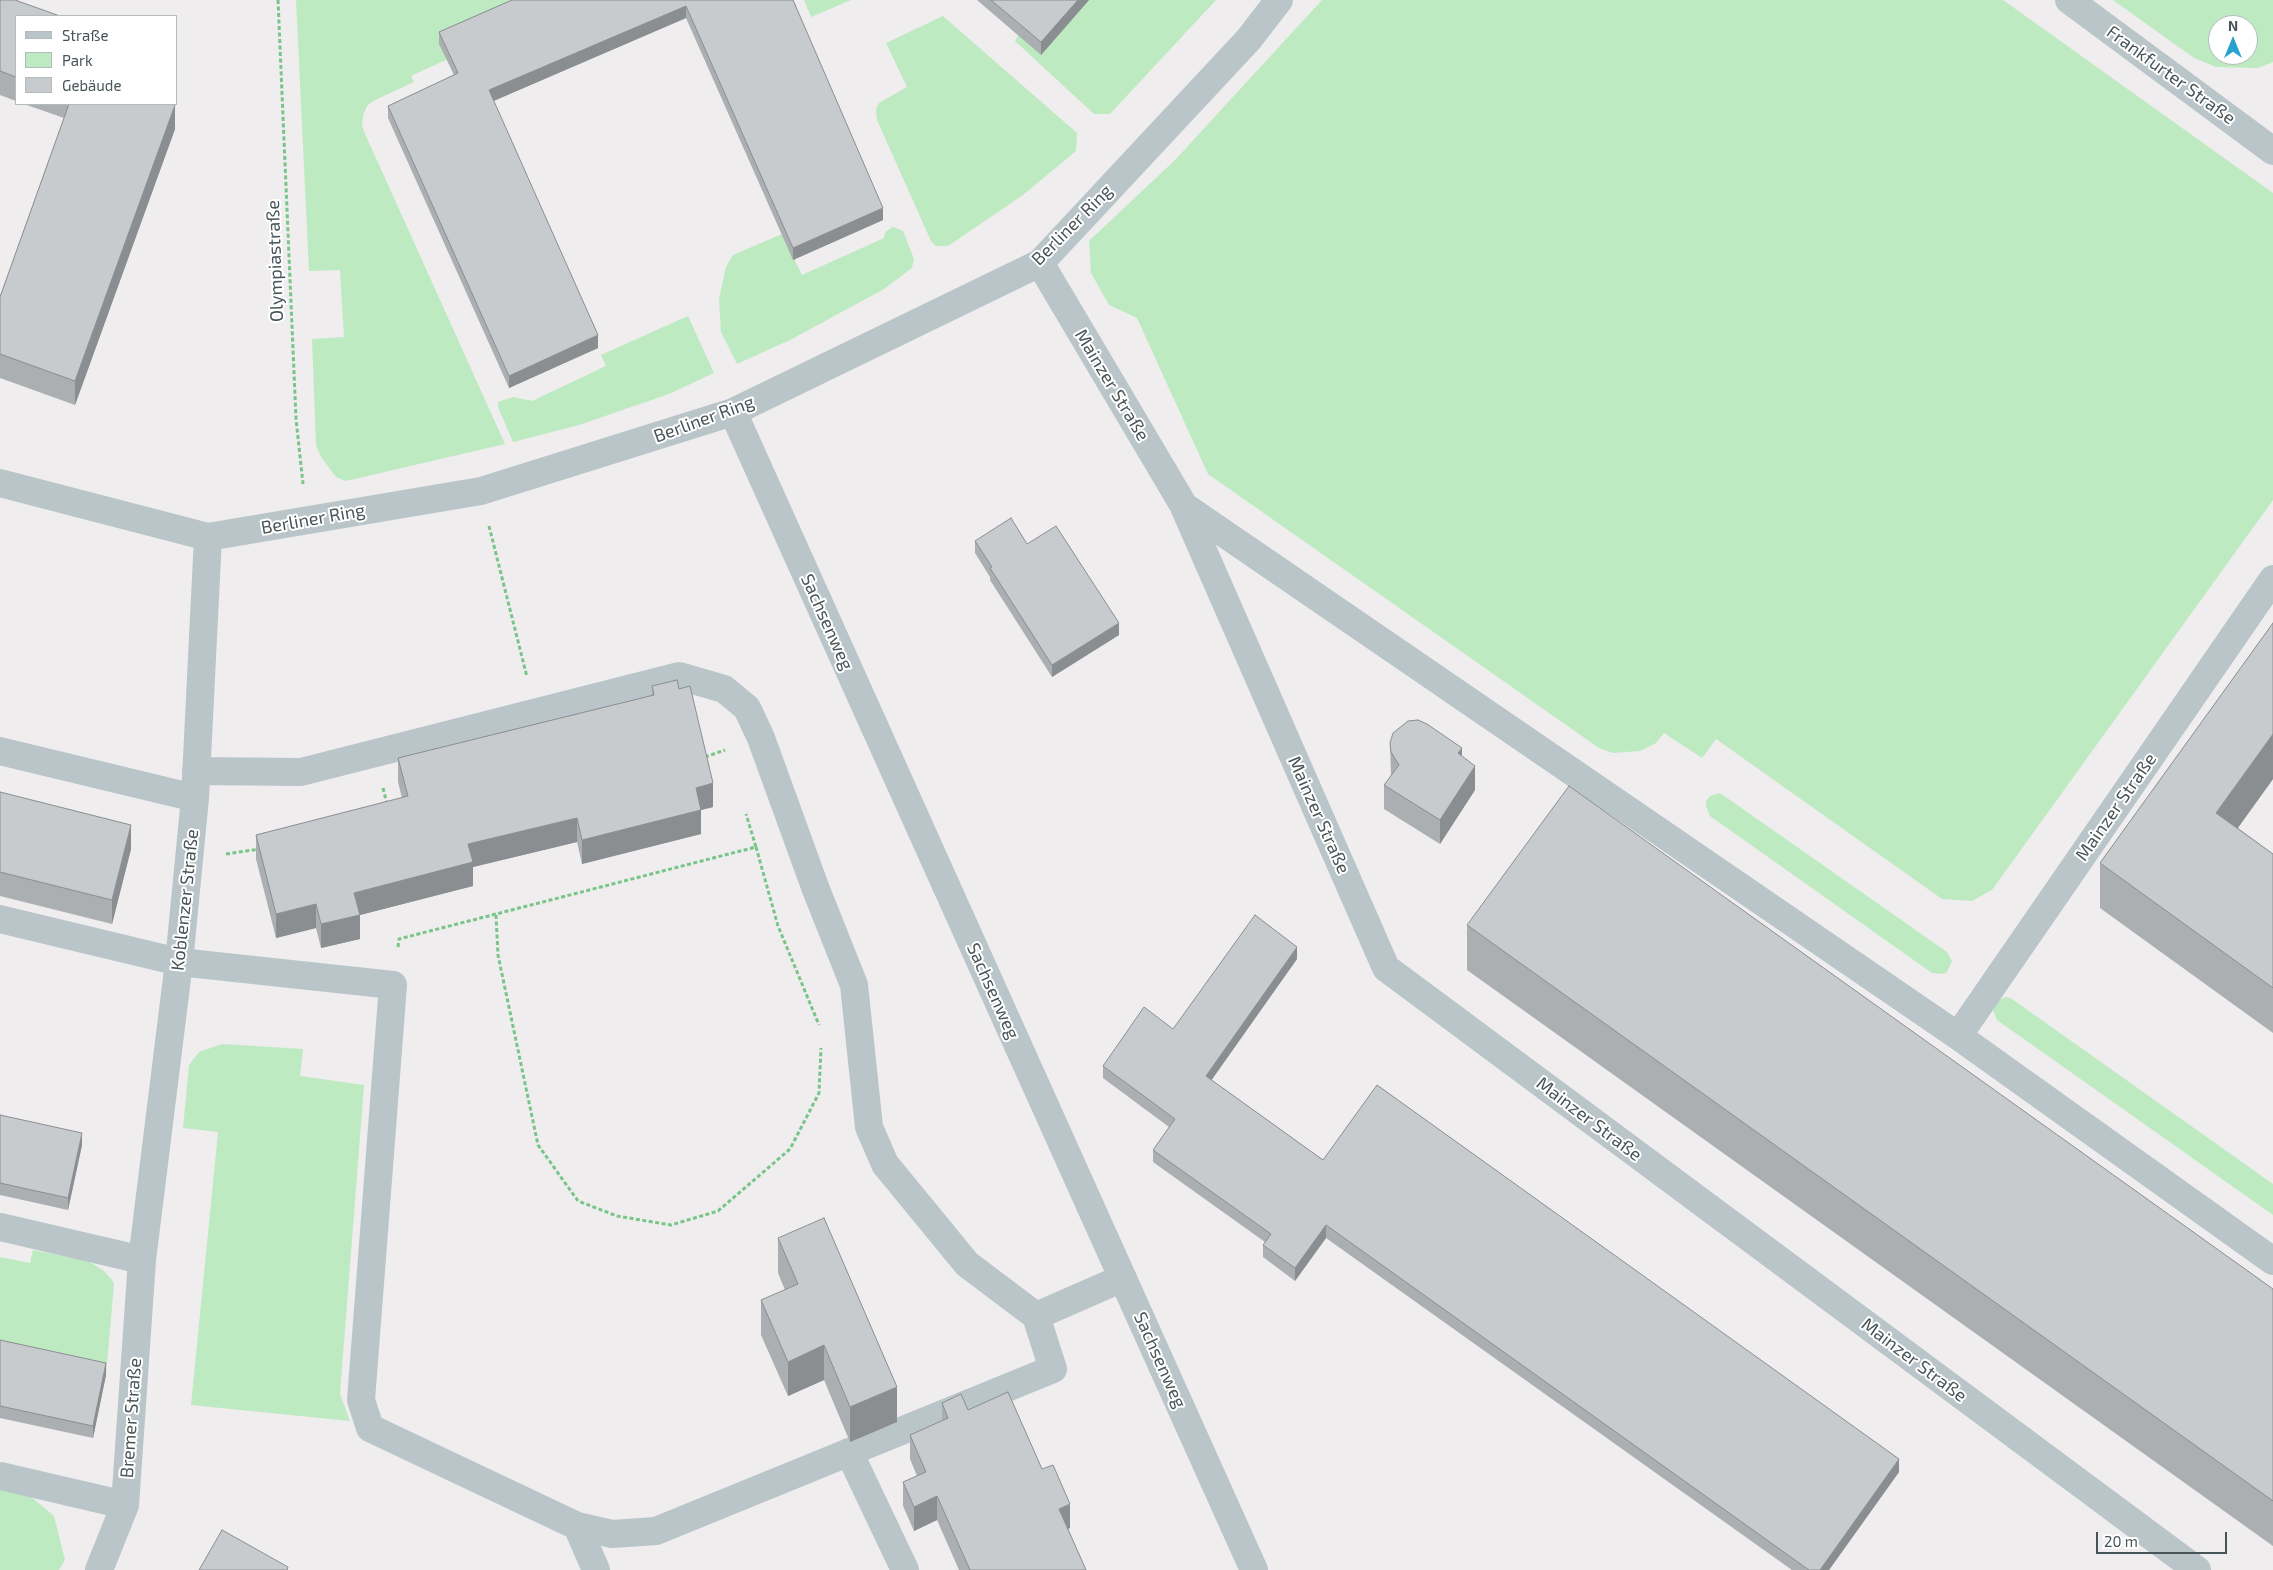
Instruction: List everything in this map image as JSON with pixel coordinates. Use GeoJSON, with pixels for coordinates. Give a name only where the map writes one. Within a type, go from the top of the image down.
{"type":"FeatureCollection","features":[{"type":"Feature","properties":{"kind":"lane","name":"Berliner Ring"},"geometry":{"type":"LineString","coordinates":[[0,484],[208,537],[481,491],[732,412],[1040,263],[1249,38],[1279,0]]}},
{"type":"Feature","properties":{"kind":"lane","name":"Frankfurter Straße"},"geometry":{"type":"LineString","coordinates":[[2069,0],[2273,150]]}},
{"type":"Feature","properties":{"kind":"lane","name":"Mainzer Straße"},"geometry":{"type":"LineString","coordinates":[[1040,263],[1184,506],[1386,968],[2197,1570]]}},
{"type":"Feature","properties":{"kind":"lane","name":"Sachsenweg"},"geometry":{"type":"LineString","coordinates":[[732,412],[1254,1570]]}},
{"type":"Feature","properties":{"kind":"lane","name":"Mainzer Straße"},"geometry":{"type":"LineString","coordinates":[[1184,506],[1958,1036],[2273,1261]]}},
{"type":"Feature","properties":{"kind":"lane","name":"Koblenzer Straße"},"geometry":{"type":"LineString","coordinates":[[142,1260],[179,962],[195,798],[208,537]]}},
{"type":"Feature","properties":{"kind":"lane","name":"Mainzer Straße"},"geometry":{"type":"LineString","coordinates":[[1958,1036],[2273,579]]}},
{"type":"Feature","properties":{"kind":"lane"},"geometry":{"type":"LineString","coordinates":[[0,919],[179,962],[393,985],[361,1400],[370,1428],[577,1526],[612,1534],[656,1531],[1053,1369],[1036,1316],[967,1264],[885,1164],[869,1127],[854,985],[815,887],[761,738],[747,708],[724,689],[679,676],[536,714],[301,772],[196,771]]}},
{"type":"Feature","properties":{"kind":"lane"},"geometry":{"type":"LineString","coordinates":[[0,751],[195,798]]}},
{"type":"Feature","properties":{"kind":"lane"},"geometry":{"type":"LineString","coordinates":[[0,1227],[142,1260]]}},
{"type":"Feature","properties":{"kind":"lane","name":"Bremer Straße"},"geometry":{"type":"LineString","coordinates":[[99,1570],[125,1505],[142,1260]]}},
{"type":"Feature","properties":{"kind":"lane"},"geometry":{"type":"LineString","coordinates":[[1036,1316],[1123,1278]]}},
{"type":"Feature","properties":{"kind":"lane"},"geometry":{"type":"LineString","coordinates":[[849,1452],[905,1570]]}},
{"type":"Feature","properties":{"kind":"lane"},"geometry":{"type":"LineString","coordinates":[[0,1476],[125,1505]]}},
{"type":"Feature","properties":{"kind":"lane"},"geometry":{"type":"LineString","coordinates":[[577,1526],[596,1570]]}},
{"type":"Feature","properties":{"kind":"path","name":"Olympiastraße"},"geometry":{"type":"LineString","coordinates":[[278,0],[296,419],[307,520]]}},
{"type":"Feature","properties":{"kind":"path"},"geometry":{"type":"LineString","coordinates":[[481,491],[536,714]]}},
{"type":"Feature","properties":{"kind":"path"},"geometry":{"type":"LineString","coordinates":[[728,748],[730,758]]}},
{"type":"Feature","properties":{"kind":"path"},"geometry":{"type":"LineString","coordinates":[[746,811],[778,926],[822,1033]]}},
{"type":"Feature","properties":{"kind":"path"},"geometry":{"type":"LineString","coordinates":[[189,860],[268,847]]}},
{"type":"Feature","properties":{"kind":"path"},"geometry":{"type":"LineString","coordinates":[[393,985],[399,939],[756,847]]}},
{"type":"Feature","properties":{"kind":"path"},"geometry":{"type":"LineString","coordinates":[[496,915],[498,955],[538,1145],[578,1201],[617,1216],[671,1225],[718,1211],[790,1149],[819,1092],[821,1043]]}},
{"type":"Feature","properties":{"kind":"green space"},"geometry":{"type":"Polygon","coordinates":[[[296,0],[540,0],[446,60],[411,76],[414,82],[373,101],[367,106],[362,126],[505,444],[346,481],[336,477],[321,457],[316,445],[312,339],[344,337],[340,270],[309,271],[296,0]]]}},
{"type":"Feature","properties":{"kind":"green space"},"geometry":{"type":"Polygon","coordinates":[[[804,0],[851,0],[811,17],[804,0]]]}},
{"type":"Feature","properties":{"kind":"green space"},"geometry":{"type":"Polygon","coordinates":[[[1089,0],[1216,0],[1110,114],[1094,114],[1015,41],[1018,35],[1089,0]]]}},
{"type":"Feature","properties":{"kind":"green space"},"geometry":{"type":"Polygon","coordinates":[[[1322,0],[2003,0],[2273,193],[2273,500],[1992,890],[1972,901],[1942,899],[1716,739],[1702,758],[1664,733],[1656,743],[1640,751],[1613,753],[1599,748],[1208,474],[1137,318],[1109,305],[1091,273],[1089,241],[1175,160],[1322,0]]]}},
{"type":"Feature","properties":{"kind":"green space"},"geometry":{"type":"Polygon","coordinates":[[[2113,0],[2273,0],[2273,62],[2258,68],[2216,67],[2211,65],[2258,65],[2258,15],[2208,15],[2208,64],[2194,58],[2113,0]]]}},
{"type":"Feature","properties":{"kind":"green space"},"geometry":{"type":"Polygon","coordinates":[[[943,16],[1077,133],[1076,151],[1023,195],[948,246],[936,246],[931,241],[877,120],[876,109],[879,103],[907,87],[886,43],[943,16]]]}},
{"type":"Feature","properties":{"kind":"green space"},"geometry":{"type":"Polygon","coordinates":[[[893,227],[903,231],[914,259],[912,268],[884,289],[790,340],[737,364],[721,332],[719,299],[726,267],[733,255],[782,234],[802,275],[884,238],[885,232],[893,227]]]}},
{"type":"Feature","properties":{"kind":"green space"},"geometry":{"type":"Polygon","coordinates":[[[688,316],[714,373],[669,394],[579,425],[513,442],[498,407],[498,402],[513,397],[532,401],[606,366],[601,355],[688,316]]]}},
{"type":"Feature","properties":{"kind":"green space"},"geometry":{"type":"Polygon","coordinates":[[[1720,793],[1947,952],[1952,961],[1947,972],[1943,974],[1932,973],[1710,816],[1706,801],[1710,796],[1720,793]]]}},
{"type":"Feature","properties":{"kind":"green space"},"geometry":{"type":"Polygon","coordinates":[[[2007,997],[2273,1184],[2273,1215],[1997,1020],[1993,1005],[1997,1000],[2007,997]]]}},
{"type":"Feature","properties":{"kind":"green space"},"geometry":{"type":"Polygon","coordinates":[[[222,1044],[303,1049],[300,1076],[364,1085],[340,1394],[350,1421],[191,1405],[218,1132],[183,1128],[189,1065],[199,1052],[222,1044]]]}},
{"type":"Feature","properties":{"kind":"green space"},"geometry":{"type":"Polygon","coordinates":[[[33,1250],[88,1261],[104,1271],[112,1280],[114,1284],[106,1375],[0,1352],[0,1257],[30,1263],[33,1250]]]}},
{"type":"Feature","properties":{"kind":"green space"},"geometry":{"type":"Polygon","coordinates":[[[0,1481],[16,1484],[54,1516],[65,1560],[59,1570],[0,1570],[0,1481]]]}},
{"type":"Feature","properties":{"kind":"building"},"geometry":{"type":"Polygon","coordinates":[[[0,0],[15,0],[57,15],[15,15],[15,77],[0,71],[0,0]]]}},
{"type":"Feature","properties":{"kind":"building"},"geometry":{"type":"Polygon","coordinates":[[[512,0],[793,0],[883,208],[793,248],[686,6],[489,90],[598,335],[509,376],[388,106],[458,73],[439,32],[512,0]]]}},
{"type":"Feature","properties":{"kind":"building"},"geometry":{"type":"Polygon","coordinates":[[[991,0],[1078,0],[1041,42],[991,0]]]}},
{"type":"Feature","properties":{"kind":"building"},"geometry":{"type":"Polygon","coordinates":[[[69,105],[175,105],[75,381],[0,354],[0,297],[69,105]]]}},
{"type":"Feature","properties":{"kind":"building"},"geometry":{"type":"Polygon","coordinates":[[[1011,518],[1027,544],[1056,526],[1119,623],[1052,665],[990,568],[992,567],[975,541],[1011,518]]]}},
{"type":"Feature","properties":{"kind":"building"},"geometry":{"type":"Polygon","coordinates":[[[2273,623],[2273,734],[2216,813],[2273,854],[2273,988],[2100,863],[2273,623]]]}},
{"type":"Feature","properties":{"kind":"building"},"geometry":{"type":"Polygon","coordinates":[[[677,680],[679,689],[690,686],[713,783],[696,788],[701,810],[582,840],[577,818],[468,844],[473,862],[354,893],[360,915],[321,924],[316,904],[276,914],[256,835],[408,796],[398,758],[654,695],[652,686],[677,680]]]}},
{"type":"Feature","properties":{"kind":"building"},"geometry":{"type":"Polygon","coordinates":[[[1418,720],[1462,748],[1458,753],[1475,766],[1440,820],[1384,785],[1399,765],[1391,752],[1390,743],[1393,733],[1408,721],[1418,720]]]}},
{"type":"Feature","properties":{"kind":"building"},"geometry":{"type":"Polygon","coordinates":[[[1569,786],[2273,1289],[2273,1501],[1467,925],[1569,786]]]}},
{"type":"Feature","properties":{"kind":"building"},"geometry":{"type":"Polygon","coordinates":[[[0,792],[131,825],[112,900],[0,872],[0,792]]]}},
{"type":"Feature","properties":{"kind":"building"},"geometry":{"type":"Polygon","coordinates":[[[1255,915],[1297,947],[1206,1076],[1323,1160],[1377,1085],[1899,1459],[1820,1570],[1809,1570],[1326,1225],[1295,1268],[1263,1245],[1271,1234],[1153,1150],[1175,1119],[1103,1066],[1144,1007],[1173,1029],[1255,915]]]}},
{"type":"Feature","properties":{"kind":"building"},"geometry":{"type":"Polygon","coordinates":[[[0,1115],[82,1133],[68,1198],[0,1183],[0,1115]]]}},
{"type":"Feature","properties":{"kind":"building"},"geometry":{"type":"Polygon","coordinates":[[[824,1218],[897,1387],[850,1407],[824,1345],[788,1362],[761,1300],[798,1284],[778,1238],[824,1218]]]}},
{"type":"Feature","properties":{"kind":"building"},"geometry":{"type":"Polygon","coordinates":[[[0,1340],[106,1363],[93,1426],[0,1406],[0,1340]]]}},
{"type":"Feature","properties":{"kind":"building"},"geometry":{"type":"Polygon","coordinates":[[[1008,1392],[1042,1469],[1053,1465],[1070,1504],[1059,1509],[1086,1570],[970,1570],[937,1496],[914,1507],[903,1482],[926,1472],[910,1435],[948,1418],[942,1403],[961,1394],[968,1410],[1008,1392]]]}},
{"type":"Feature","properties":{"kind":"building"},"geometry":{"type":"Polygon","coordinates":[[[222,1530],[288,1567],[287,1570],[199,1570],[222,1530]]]}}]}
